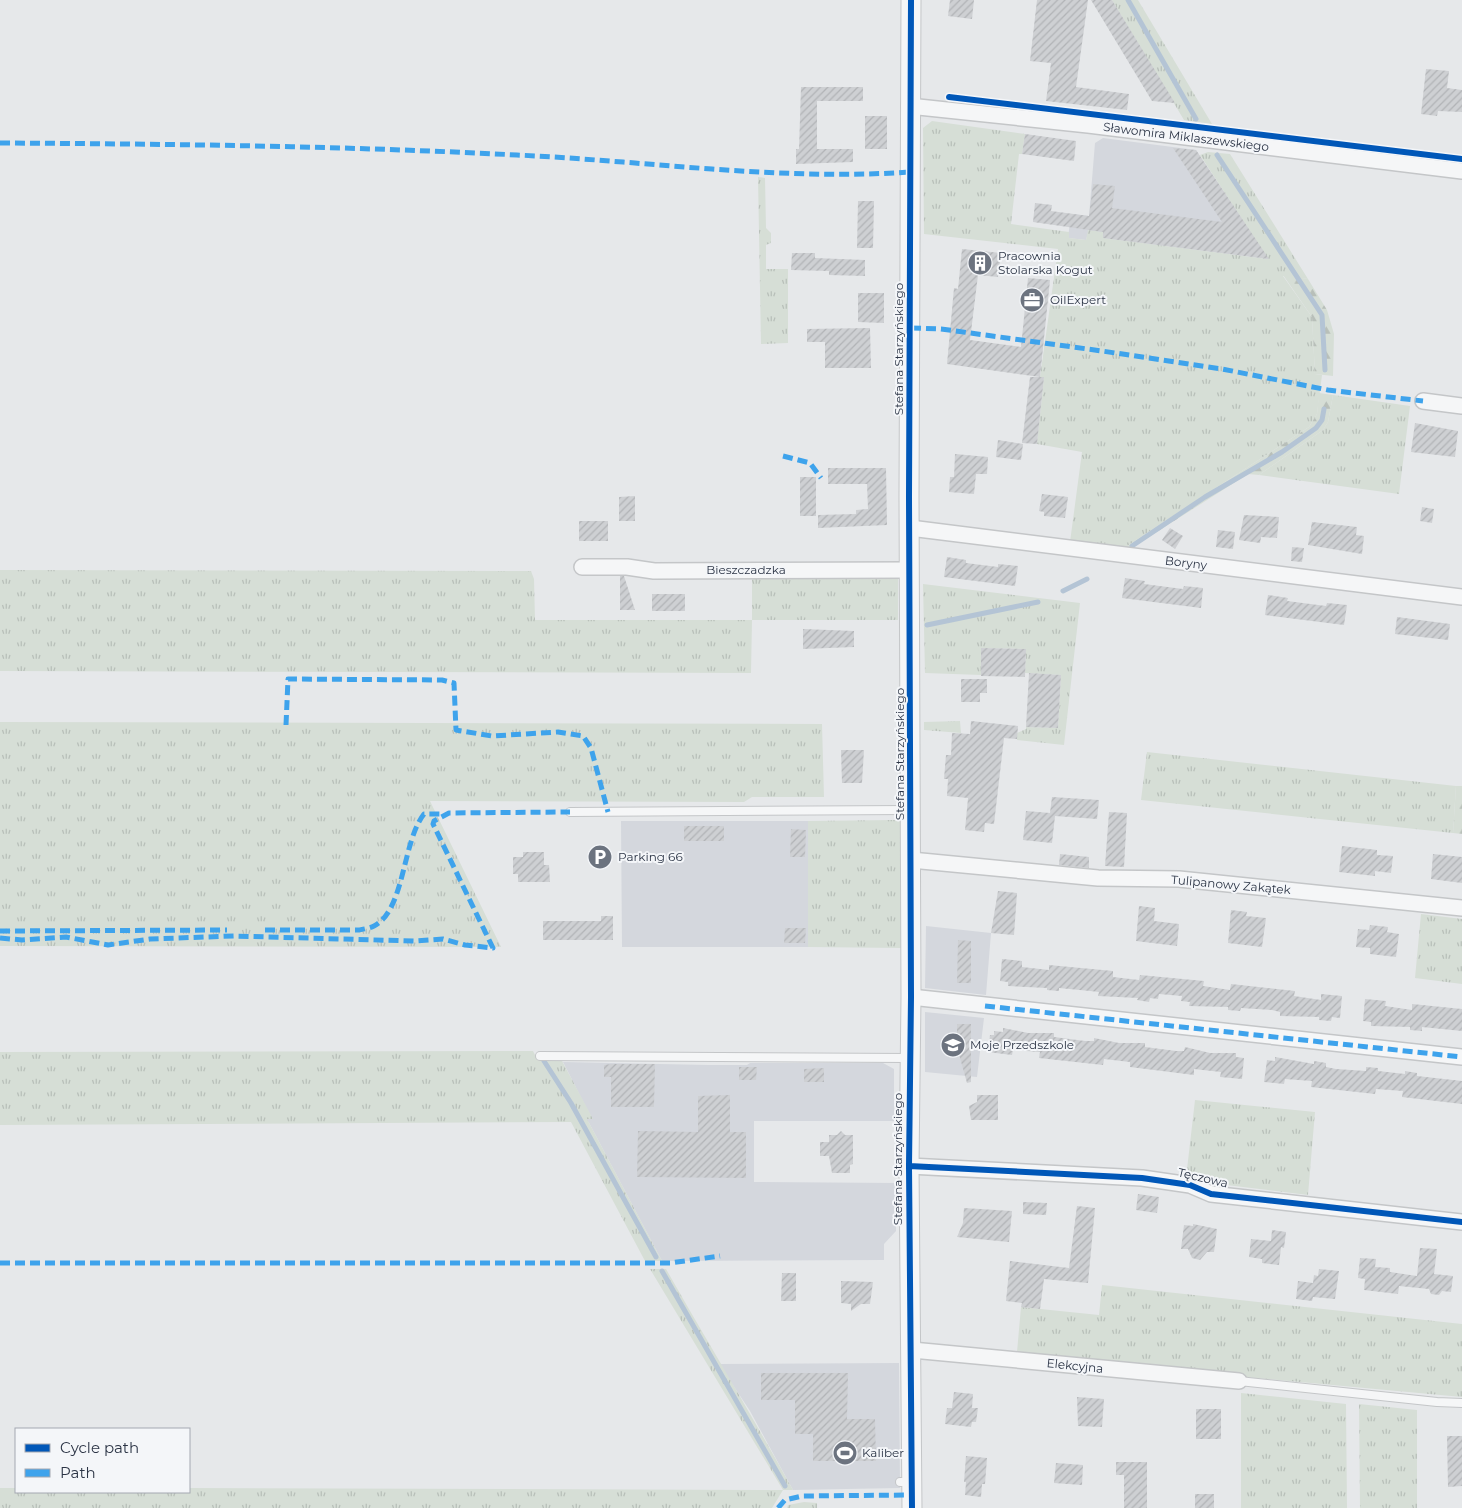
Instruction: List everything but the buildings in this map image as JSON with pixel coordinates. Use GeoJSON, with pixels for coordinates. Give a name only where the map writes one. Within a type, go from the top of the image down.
{"type":"FeatureCollection","features":[{"type":"Feature","properties":{"kind":"street","name":"Stefana Starzyńskiego"},"geometry":{"type":"LineString","coordinates":[[911,0],[909,106],[911,810],[909,1166],[912,1350],[906,1482],[912,1508]]}},
{"type":"Feature","properties":{"kind":"street","name":"Sławomira Miklaszewskiego"},"geometry":{"type":"LineString","coordinates":[[909,106],[1088,125],[1462,171]]}},
{"type":"Feature","properties":{"kind":"street"},"geometry":{"type":"LineString","coordinates":[[1423,401],[1462,406]]}},
{"type":"Feature","properties":{"kind":"street","name":"Boryny"},"geometry":{"type":"LineString","coordinates":[[910,528],[1462,597]]}},
{"type":"Feature","properties":{"kind":"street","name":"Bieszczadzka"},"geometry":{"type":"LineString","coordinates":[[582,567],[627,567],[654,571],[910,570]]}},
{"type":"Feature","properties":{"kind":"street","name":"Tulipanowy Zakątek"},"geometry":{"type":"LineString","coordinates":[[911,860],[1098,878],[1179,879],[1462,908]]}},
{"type":"Feature","properties":{"kind":"street"},"geometry":{"type":"LineString","coordinates":[[911,997],[1462,1057]]}},
{"type":"Feature","properties":{"kind":"street","name":"Tęczowa"},"geometry":{"type":"LineString","coordinates":[[909,1166],[1142,1178],[1190,1185],[1211,1194],[1462,1222]]}},
{"type":"Feature","properties":{"kind":"street","name":"Elekcyjna"},"geometry":{"type":"LineString","coordinates":[[912,1350],[1239,1381]]}},
{"type":"Feature","properties":{"kind":"lane"},"geometry":{"type":"LineString","coordinates":[[570,812],[911,810]]}},
{"type":"Feature","properties":{"kind":"lane"},"geometry":{"type":"LineString","coordinates":[[540,1056],[909,1058]]}},
{"type":"Feature","properties":{"kind":"lane"},"geometry":{"type":"LineString","coordinates":[[1239,1381],[1462,1403]]}},
{"type":"Feature","properties":{"kind":"shaded area"},"geometry":{"type":"Polygon","coordinates":[[[1103,138],[1196,150],[1269,259],[1103,238],[1089,230],[1086,240],[1068,238],[1071,214],[1089,216],[1095,143],[1103,138]]]}},
{"type":"Feature","properties":{"kind":"shaded area"},"geometry":{"type":"Polygon","coordinates":[[[621,821],[808,821],[808,947],[622,947],[621,821]]]}},
{"type":"Feature","properties":{"kind":"shaded area"},"geometry":{"type":"Polygon","coordinates":[[[926,926],[991,933],[986,995],[925,988],[926,926]]]}},
{"type":"Feature","properties":{"kind":"shaded area","name":"Moje Przedszkole"},"geometry":{"type":"Polygon","coordinates":[[[925,1012],[984,1018],[977,1077],[925,1072],[925,1012]]]}},
{"type":"Feature","properties":{"kind":"shaded area"},"geometry":{"type":"Polygon","coordinates":[[[563,1062],[708,1065],[747,1065],[750,1063],[883,1063],[894,1069],[894,1121],[754,1121],[754,1182],[896,1183],[896,1231],[884,1244],[884,1260],[662,1261],[587,1119],[592,1119],[563,1062]]]}},
{"type":"Feature","properties":{"kind":"shaded area"},"geometry":{"type":"Polygon","coordinates":[[[899,1363],[900,1488],[793,1490],[750,1411],[719,1364],[899,1363]]]}},
{"type":"Feature","properties":{"kind":"green space"},"geometry":{"type":"Polygon","coordinates":[[[1112,0],[1138,0],[1212,124],[1184,120],[1112,0]]]}},
{"type":"Feature","properties":{"kind":"green space"},"geometry":{"type":"Polygon","coordinates":[[[932,121],[1025,134],[1022,154],[1019,154],[1011,224],[1069,232],[1069,238],[1086,240],[1088,230],[1103,232],[1103,238],[1268,259],[1200,155],[1208,152],[1230,154],[1308,279],[1283,276],[1312,317],[1315,374],[1322,375],[1317,414],[1309,427],[1124,548],[1070,542],[1082,452],[1037,444],[1044,377],[1040,377],[1058,249],[924,234],[923,128],[932,121]]]}},
{"type":"Feature","properties":{"kind":"green space"},"geometry":{"type":"Polygon","coordinates":[[[758,177],[765,178],[766,228],[771,233],[771,243],[766,245],[766,269],[788,269],[788,343],[761,344],[758,177]]]}},
{"type":"Feature","properties":{"kind":"green space"},"geometry":{"type":"Polygon","coordinates":[[[1283,275],[1308,279],[1327,310],[1334,334],[1333,376],[1315,374],[1312,317],[1283,275]]]}},
{"type":"Feature","properties":{"kind":"green space"},"geometry":{"type":"Polygon","coordinates":[[[1319,393],[1333,395],[1328,422],[1323,430],[1259,475],[1248,474],[1130,549],[1124,548],[1309,427],[1317,414],[1319,393]]]}},
{"type":"Feature","properties":{"kind":"green space"},"geometry":{"type":"Polygon","coordinates":[[[1333,395],[1410,406],[1399,494],[1259,475],[1323,430],[1328,422],[1333,395]]]}},
{"type":"Feature","properties":{"kind":"green space"},"geometry":{"type":"Polygon","coordinates":[[[0,570],[531,571],[534,579],[535,620],[752,620],[751,673],[0,671],[0,570]]]}},
{"type":"Feature","properties":{"kind":"green space"},"geometry":{"type":"Polygon","coordinates":[[[752,579],[898,579],[898,620],[752,620],[752,579]]]}},
{"type":"Feature","properties":{"kind":"green space"},"geometry":{"type":"Polygon","coordinates":[[[923,584],[1080,603],[1064,745],[1017,740],[1017,733],[1026,729],[1026,727],[1058,728],[1061,675],[1025,673],[1026,649],[981,648],[981,675],[925,673],[923,584]]]}},
{"type":"Feature","properties":{"kind":"green space"},"geometry":{"type":"Polygon","coordinates":[[[960,721],[961,733],[924,730],[924,722],[960,721]]]}},
{"type":"Feature","properties":{"kind":"green space"},"geometry":{"type":"Polygon","coordinates":[[[0,722],[822,724],[824,797],[752,797],[744,802],[430,801],[501,947],[0,946],[0,722]]]}},
{"type":"Feature","properties":{"kind":"green space"},"geometry":{"type":"Polygon","coordinates":[[[1147,752],[1456,786],[1453,833],[1141,800],[1147,752]]]}},
{"type":"Feature","properties":{"kind":"green space"},"geometry":{"type":"Polygon","coordinates":[[[1456,786],[1462,786],[1462,834],[1453,833],[1456,786]]]}},
{"type":"Feature","properties":{"kind":"green space"},"geometry":{"type":"Polygon","coordinates":[[[808,821],[902,821],[901,948],[808,947],[808,821]]]}},
{"type":"Feature","properties":{"kind":"green space"},"geometry":{"type":"Polygon","coordinates":[[[1421,914],[1462,919],[1462,984],[1415,978],[1421,914]]]}},
{"type":"Feature","properties":{"kind":"green space"},"geometry":{"type":"Polygon","coordinates":[[[533,1051],[537,1059],[561,1059],[593,1119],[587,1119],[662,1261],[645,1261],[571,1122],[0,1125],[0,1052],[533,1051]]]}},
{"type":"Feature","properties":{"kind":"green space"},"geometry":{"type":"Polygon","coordinates":[[[1195,1100],[1315,1112],[1308,1195],[1210,1183],[1196,1178],[1186,1178],[1195,1100]]]}},
{"type":"Feature","properties":{"kind":"green space"},"geometry":{"type":"Polygon","coordinates":[[[650,1269],[666,1269],[793,1490],[783,1490],[650,1269]]]}},
{"type":"Feature","properties":{"kind":"green space"},"geometry":{"type":"Polygon","coordinates":[[[1102,1285],[1462,1324],[1462,1397],[1170,1370],[1017,1352],[1021,1307],[1099,1315],[1102,1285]]]}},
{"type":"Feature","properties":{"kind":"green space"},"geometry":{"type":"Polygon","coordinates":[[[1241,1393],[1346,1404],[1347,1508],[1241,1508],[1241,1393]]]}},
{"type":"Feature","properties":{"kind":"green space"},"geometry":{"type":"Polygon","coordinates":[[[1359,1404],[1417,1410],[1417,1508],[1360,1508],[1359,1404]]]}},
{"type":"Feature","properties":{"kind":"green space"},"geometry":{"type":"Polygon","coordinates":[[[0,1488],[15,1488],[15,1493],[190,1493],[190,1488],[783,1490],[772,1508],[0,1508],[0,1488]]]}},
{"type":"Feature","properties":{"kind":"green space"},"geometry":{"type":"Polygon","coordinates":[[[804,1502],[817,1503],[817,1508],[787,1508],[788,1505],[804,1502]]]}},
{"type":"Feature","properties":{"kind":"waterway"},"geometry":{"type":"LineString","coordinates":[[1128,0],[1196,119]]}},
{"type":"Feature","properties":{"kind":"waterway"},"geometry":{"type":"LineString","coordinates":[[1217,155],[1322,315],[1325,370]]}},
{"type":"Feature","properties":{"kind":"waterway"},"geometry":{"type":"LineString","coordinates":[[1132,546],[1205,497],[1282,452],[1316,428],[1322,420],[1324,409]]}},
{"type":"Feature","properties":{"kind":"waterway"},"geometry":{"type":"LineString","coordinates":[[1063,591],[1087,579]]}},
{"type":"Feature","properties":{"kind":"waterway"},"geometry":{"type":"LineString","coordinates":[[927,625],[1038,602]]}},
{"type":"Feature","properties":{"kind":"waterway"},"geometry":{"type":"LineString","coordinates":[[544,1061],[571,1103],[656,1257]]}},
{"type":"Feature","properties":{"kind":"waterway"},"geometry":{"type":"LineString","coordinates":[[662,1271],[785,1486]]}},
{"type":"Feature","properties":{"kind":"marked path"},"geometry":{"type":"LineString","coordinates":[[0,143],[388,149],[566,158],[762,172],[811,174],[910,172]]}},
{"type":"Feature","properties":{"kind":"marked path"},"geometry":{"type":"LineString","coordinates":[[911,328],[941,329],[1102,351],[1222,369],[1328,390],[1423,401]]}},
{"type":"Feature","properties":{"kind":"marked path"},"geometry":{"type":"LineString","coordinates":[[783,456],[810,463],[821,478]]}},
{"type":"Feature","properties":{"kind":"marked path"},"geometry":{"type":"LineString","coordinates":[[286,725],[288,679],[442,680],[454,683],[456,730],[492,736],[558,732],[583,736],[591,748],[608,812]]}},
{"type":"Feature","properties":{"kind":"marked path"},"geometry":{"type":"LineString","coordinates":[[0,938],[22,940],[66,937],[108,945],[150,939],[234,936],[414,941],[443,939],[465,945],[493,948],[433,824],[434,821],[449,813],[570,812]]}},
{"type":"Feature","properties":{"kind":"marked path"},"geometry":{"type":"LineString","coordinates":[[265,930],[359,930],[374,926],[384,918],[392,906],[398,891],[411,841],[424,814],[444,814]]}},
{"type":"Feature","properties":{"kind":"marked path"},"geometry":{"type":"LineString","coordinates":[[0,931],[227,930]]}},
{"type":"Feature","properties":{"kind":"marked path"},"geometry":{"type":"LineString","coordinates":[[985,1006],[1462,1057]]}},
{"type":"Feature","properties":{"kind":"marked path"},"geometry":{"type":"LineString","coordinates":[[0,1263],[670,1263],[720,1256]]}},
{"type":"Feature","properties":{"kind":"marked path"},"geometry":{"type":"LineString","coordinates":[[778,1508],[785,1500],[802,1496],[912,1495]]}},
{"type":"Feature","properties":{"kind":"cycle path"},"geometry":{"type":"LineString","coordinates":[[911,0],[909,497],[911,997],[909,1166],[912,1508]]}},
{"type":"Feature","properties":{"kind":"cycle path"},"geometry":{"type":"LineString","coordinates":[[949,97],[1462,159]]}},
{"type":"Feature","properties":{"kind":"cycle path"},"geometry":{"type":"LineString","coordinates":[[909,1166],[1142,1178],[1190,1185],[1211,1194],[1462,1222]]}},
{"type":"Feature","properties":{"kind":"place","name":"Pracownia Stolarska Kogut"},"geometry":{"type":"Point","coordinates":[980,263]}},
{"type":"Feature","properties":{"kind":"place","name":"OilExpert"},"geometry":{"type":"Point","coordinates":[1032,300]}},
{"type":"Feature","properties":{"kind":"place","name":"Parking 66"},"geometry":{"type":"Point","coordinates":[600,857]}},
{"type":"Feature","properties":{"kind":"place","name":"Moje Przedszkole"},"geometry":{"type":"Point","coordinates":[953,1045]}},
{"type":"Feature","properties":{"kind":"place","name":"Kaliber"},"geometry":{"type":"Point","coordinates":[845,1453]}}]}
